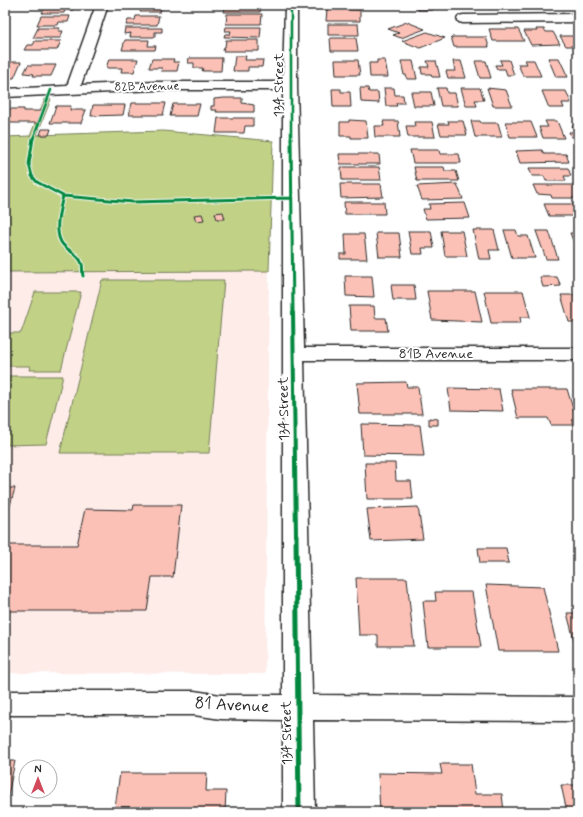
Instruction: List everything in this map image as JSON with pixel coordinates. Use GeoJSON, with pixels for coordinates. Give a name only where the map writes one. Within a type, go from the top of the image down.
{"type":"FeatureCollection","features":[{"type":"Feature","properties":{"kind":"street"},"geometry":{"type":"LineString","coordinates":[[73,89],[102,5]]}},
{"type":"Feature","properties":{"kind":"street","name":"134 Street"},"geometry":{"type":"LineString","coordinates":[[291,5],[290,86],[299,812]]}},
{"type":"Feature","properties":{"kind":"street"},"geometry":{"type":"LineString","coordinates":[[524,5],[531,18]]}},
{"type":"Feature","properties":{"kind":"street"},"geometry":{"type":"LineString","coordinates":[[462,19],[578,18]]}},
{"type":"Feature","properties":{"kind":"street","name":"82B Avenue"},"geometry":{"type":"LineString","coordinates":[[5,93],[156,86],[290,86]]}},
{"type":"Feature","properties":{"kind":"street","name":"81B Avenue"},"geometry":{"type":"LineString","coordinates":[[294,354],[578,354]]}},
{"type":"Feature","properties":{"kind":"street","name":"81 Avenue"},"geometry":{"type":"LineString","coordinates":[[5,702],[194,702],[221,707],[578,709]]}},
{"type":"Feature","properties":{"kind":"shaded area"},"geometry":{"type":"Polygon","coordinates":[[[269,271],[265,674],[5,673],[5,272],[269,271]]]}},
{"type":"Feature","properties":{"kind":"green space"},"geometry":{"type":"Polygon","coordinates":[[[45,99],[51,99],[37,135],[163,131],[273,141],[269,271],[5,272],[5,137],[30,136],[45,99]]]}},
{"type":"Feature","properties":{"kind":"green space"},"geometry":{"type":"Polygon","coordinates":[[[102,280],[224,280],[209,453],[60,453],[102,280]]]}},
{"type":"Feature","properties":{"kind":"green space"},"geometry":{"type":"Polygon","coordinates":[[[35,292],[81,292],[61,370],[29,370],[30,366],[5,366],[5,333],[21,333],[35,292]]]}},
{"type":"Feature","properties":{"kind":"green space"},"geometry":{"type":"Polygon","coordinates":[[[7,376],[63,376],[46,444],[5,445],[5,383],[7,376]]]}},
{"type":"Feature","properties":{"kind":"building"},"geometry":{"type":"Polygon","coordinates":[[[46,5],[75,5],[73,10],[65,10],[64,13],[42,13],[46,5]]]}},
{"type":"Feature","properties":{"kind":"building"},"geometry":{"type":"Polygon","coordinates":[[[131,5],[166,5],[165,8],[161,8],[160,12],[140,12],[141,9],[131,9],[131,5]]]}},
{"type":"Feature","properties":{"kind":"building"},"geometry":{"type":"Polygon","coordinates":[[[225,5],[261,5],[260,12],[224,12],[225,5]]]}},
{"type":"Feature","properties":{"kind":"building"},"geometry":{"type":"Polygon","coordinates":[[[416,5],[441,5],[442,7],[432,8],[433,10],[418,10],[416,5]]]}},
{"type":"Feature","properties":{"kind":"building"},"geometry":{"type":"Polygon","coordinates":[[[479,5],[505,5],[506,7],[480,7],[479,5]]]}},
{"type":"Feature","properties":{"kind":"building"},"geometry":{"type":"Polygon","coordinates":[[[327,9],[360,10],[360,21],[326,21],[327,9]]]}},
{"type":"Feature","properties":{"kind":"building"},"geometry":{"type":"Polygon","coordinates":[[[227,14],[262,14],[261,24],[226,24],[227,14]]]}},
{"type":"Feature","properties":{"kind":"building"},"geometry":{"type":"Polygon","coordinates":[[[41,16],[70,16],[68,22],[59,22],[58,25],[37,25],[41,16]]]}},
{"type":"Feature","properties":{"kind":"building"},"geometry":{"type":"Polygon","coordinates":[[[136,16],[159,16],[157,25],[126,25],[128,20],[135,20],[136,16]]]}},
{"type":"Feature","properties":{"kind":"building"},"geometry":{"type":"Polygon","coordinates":[[[407,22],[425,29],[401,38],[393,35],[399,33],[388,29],[407,22]]]}},
{"type":"Feature","properties":{"kind":"building"},"geometry":{"type":"Polygon","coordinates":[[[328,24],[358,24],[359,35],[328,35],[328,24]]]}},
{"type":"Feature","properties":{"kind":"building"},"geometry":{"type":"Polygon","coordinates":[[[226,27],[261,27],[260,38],[224,37],[225,34],[230,34],[231,31],[225,31],[226,27]]]}},
{"type":"Feature","properties":{"kind":"building"},"geometry":{"type":"Polygon","coordinates":[[[38,28],[60,28],[58,31],[63,31],[60,38],[33,38],[38,28]]]}},
{"type":"Feature","properties":{"kind":"building"},"geometry":{"type":"Polygon","coordinates":[[[125,28],[162,28],[162,32],[155,32],[155,37],[130,37],[131,33],[124,34],[125,28]]]}},
{"type":"Feature","properties":{"kind":"building"},"geometry":{"type":"Polygon","coordinates":[[[489,29],[518,29],[524,41],[493,41],[489,29]]]}},
{"type":"Feature","properties":{"kind":"building"},"geometry":{"type":"Polygon","coordinates":[[[536,29],[544,29],[546,32],[553,32],[560,44],[531,45],[524,31],[537,31],[536,29]]]}},
{"type":"Feature","properties":{"kind":"building"},"geometry":{"type":"Polygon","coordinates":[[[427,32],[445,38],[420,48],[402,41],[427,32]]]}},
{"type":"Feature","properties":{"kind":"building"},"geometry":{"type":"Polygon","coordinates":[[[560,36],[578,36],[578,46],[566,46],[560,36]]]}},
{"type":"Feature","properties":{"kind":"building"},"geometry":{"type":"Polygon","coordinates":[[[451,37],[486,37],[489,47],[454,47],[451,37]]]}},
{"type":"Feature","properties":{"kind":"building"},"geometry":{"type":"Polygon","coordinates":[[[330,38],[356,38],[358,51],[331,51],[330,38]]]}},
{"type":"Feature","properties":{"kind":"building"},"geometry":{"type":"Polygon","coordinates":[[[125,40],[149,40],[148,46],[156,46],[155,50],[122,50],[125,40]]]}},
{"type":"Feature","properties":{"kind":"building"},"geometry":{"type":"Polygon","coordinates":[[[226,40],[259,40],[259,51],[223,51],[226,40]]]}},
{"type":"Feature","properties":{"kind":"building"},"geometry":{"type":"Polygon","coordinates":[[[35,41],[61,41],[57,50],[24,50],[27,45],[33,45],[35,41]]]}},
{"type":"Feature","properties":{"kind":"building"},"geometry":{"type":"Polygon","coordinates":[[[235,56],[246,56],[245,60],[263,60],[262,67],[248,67],[248,71],[233,71],[235,56]]]}},
{"type":"Feature","properties":{"kind":"building"},"geometry":{"type":"Polygon","coordinates":[[[189,58],[222,58],[221,71],[202,71],[203,68],[194,68],[194,63],[188,63],[189,58]]]}},
{"type":"Feature","properties":{"kind":"building"},"geometry":{"type":"Polygon","coordinates":[[[548,58],[559,58],[568,77],[556,77],[548,58]]]}},
{"type":"Feature","properties":{"kind":"building"},"geometry":{"type":"Polygon","coordinates":[[[109,59],[138,59],[134,72],[121,72],[122,68],[106,68],[109,59]]]}},
{"type":"Feature","properties":{"kind":"building"},"geometry":{"type":"Polygon","coordinates":[[[152,59],[174,59],[173,62],[179,62],[177,71],[161,71],[162,68],[149,68],[152,59]]]}},
{"type":"Feature","properties":{"kind":"building"},"geometry":{"type":"Polygon","coordinates":[[[335,60],[358,60],[360,75],[336,75],[335,60]]]}},
{"type":"Feature","properties":{"kind":"building"},"geometry":{"type":"Polygon","coordinates":[[[377,60],[385,60],[388,77],[370,77],[369,63],[377,63],[377,60]]]}},
{"type":"Feature","properties":{"kind":"building"},"geometry":{"type":"Polygon","coordinates":[[[500,60],[509,60],[514,75],[507,75],[505,69],[497,69],[495,65],[502,65],[500,60]]]}},
{"type":"Feature","properties":{"kind":"building"},"geometry":{"type":"Polygon","coordinates":[[[525,60],[534,60],[541,76],[523,76],[518,64],[527,64],[525,60]]]}},
{"type":"Feature","properties":{"kind":"building"},"geometry":{"type":"Polygon","coordinates":[[[401,61],[413,61],[417,79],[407,79],[406,75],[404,75],[401,61]]]}},
{"type":"Feature","properties":{"kind":"building"},"geometry":{"type":"Polygon","coordinates":[[[427,61],[436,61],[440,77],[432,77],[431,74],[422,74],[421,67],[429,67],[427,61]]]}},
{"type":"Feature","properties":{"kind":"building"},"geometry":{"type":"Polygon","coordinates":[[[453,61],[461,61],[466,78],[448,78],[446,71],[455,71],[453,61]]]}},
{"type":"Feature","properties":{"kind":"building"},"geometry":{"type":"Polygon","coordinates":[[[475,61],[486,61],[491,78],[480,78],[475,61]]]}},
{"type":"Feature","properties":{"kind":"building"},"geometry":{"type":"Polygon","coordinates":[[[5,62],[21,62],[14,78],[5,78],[5,62]]]}},
{"type":"Feature","properties":{"kind":"building"},"geometry":{"type":"Polygon","coordinates":[[[28,65],[56,65],[51,76],[33,76],[34,74],[24,73],[28,65]]]}},
{"type":"Feature","properties":{"kind":"building"},"geometry":{"type":"Polygon","coordinates":[[[360,88],[368,88],[369,92],[378,92],[379,103],[361,102],[360,88]]]}},
{"type":"Feature","properties":{"kind":"building"},"geometry":{"type":"Polygon","coordinates":[[[384,88],[394,88],[395,95],[403,95],[404,103],[396,103],[397,106],[386,106],[384,88]]]}},
{"type":"Feature","properties":{"kind":"building"},"geometry":{"type":"Polygon","coordinates":[[[437,88],[446,88],[447,93],[455,93],[458,106],[441,106],[437,88]]]}},
{"type":"Feature","properties":{"kind":"building"},"geometry":{"type":"Polygon","coordinates":[[[461,88],[480,88],[484,100],[475,100],[477,106],[466,106],[461,88]]]}},
{"type":"Feature","properties":{"kind":"building"},"geometry":{"type":"Polygon","coordinates":[[[487,88],[506,90],[512,106],[493,106],[487,88]]]}},
{"type":"Feature","properties":{"kind":"building"},"geometry":{"type":"Polygon","coordinates":[[[332,89],[341,89],[341,92],[350,92],[351,107],[333,107],[332,89]]]}},
{"type":"Feature","properties":{"kind":"building"},"geometry":{"type":"Polygon","coordinates":[[[542,91],[566,91],[571,103],[562,103],[564,108],[549,108],[542,91]]]}},
{"type":"Feature","properties":{"kind":"building"},"geometry":{"type":"Polygon","coordinates":[[[411,92],[431,92],[434,106],[414,106],[411,92]]]}},
{"type":"Feature","properties":{"kind":"building"},"geometry":{"type":"Polygon","coordinates":[[[242,98],[242,103],[254,105],[254,112],[216,112],[217,110],[211,110],[211,106],[214,106],[214,99],[242,98]]]}},
{"type":"Feature","properties":{"kind":"building"},"geometry":{"type":"Polygon","coordinates":[[[132,103],[166,103],[163,115],[129,115],[132,103]]]}},
{"type":"Feature","properties":{"kind":"building"},"geometry":{"type":"Polygon","coordinates":[[[173,104],[200,104],[197,116],[170,116],[173,104]]]}},
{"type":"Feature","properties":{"kind":"building"},"geometry":{"type":"Polygon","coordinates":[[[93,105],[125,105],[123,115],[91,116],[93,105]]]}},
{"type":"Feature","properties":{"kind":"building"},"geometry":{"type":"Polygon","coordinates":[[[56,106],[71,106],[70,110],[86,110],[81,123],[50,123],[56,106]]]}},
{"type":"Feature","properties":{"kind":"building"},"geometry":{"type":"Polygon","coordinates":[[[7,109],[42,111],[37,123],[5,123],[7,109]]]}},
{"type":"Feature","properties":{"kind":"building"},"geometry":{"type":"Polygon","coordinates":[[[218,118],[253,118],[253,126],[245,126],[244,133],[216,133],[218,118]]]}},
{"type":"Feature","properties":{"kind":"building"},"geometry":{"type":"Polygon","coordinates":[[[349,120],[366,121],[368,138],[351,138],[351,136],[340,136],[340,122],[349,122],[349,120]]]}},
{"type":"Feature","properties":{"kind":"building"},"geometry":{"type":"Polygon","coordinates":[[[383,121],[398,121],[400,137],[375,137],[374,126],[384,126],[383,121]]]}},
{"type":"Feature","properties":{"kind":"building"},"geometry":{"type":"Polygon","coordinates":[[[448,121],[463,121],[467,135],[441,135],[438,124],[449,124],[448,121]]]}},
{"type":"Feature","properties":{"kind":"building"},"geometry":{"type":"Polygon","coordinates":[[[471,121],[480,121],[481,123],[498,123],[502,137],[475,137],[471,121]]]}},
{"type":"Feature","properties":{"kind":"building"},"geometry":{"type":"Polygon","coordinates":[[[545,121],[557,121],[564,138],[543,138],[539,127],[548,127],[545,121]]]}},
{"type":"Feature","properties":{"kind":"building"},"geometry":{"type":"Polygon","coordinates":[[[414,122],[432,122],[435,137],[408,137],[406,126],[415,126],[414,122]]]}},
{"type":"Feature","properties":{"kind":"building"},"geometry":{"type":"Polygon","coordinates":[[[505,122],[531,122],[537,137],[510,137],[505,122]]]}},
{"type":"Feature","properties":{"kind":"building"},"geometry":{"type":"Polygon","coordinates":[[[572,126],[578,126],[578,137],[571,137],[569,132],[575,132],[572,126]]]}},
{"type":"Feature","properties":{"kind":"building"},"geometry":{"type":"Polygon","coordinates":[[[42,129],[51,129],[49,135],[40,135],[42,129]]]}},
{"type":"Feature","properties":{"kind":"building"},"geometry":{"type":"Polygon","coordinates":[[[410,150],[439,150],[440,154],[459,154],[461,163],[413,163],[410,150]]]}},
{"type":"Feature","properties":{"kind":"building"},"geometry":{"type":"Polygon","coordinates":[[[542,150],[544,154],[566,154],[569,162],[520,163],[516,151],[542,150]]]}},
{"type":"Feature","properties":{"kind":"building"},"geometry":{"type":"Polygon","coordinates":[[[339,154],[379,154],[380,164],[340,164],[339,154]]]}},
{"type":"Feature","properties":{"kind":"building"},"geometry":{"type":"Polygon","coordinates":[[[341,167],[379,167],[381,180],[342,180],[341,167]]]}},
{"type":"Feature","properties":{"kind":"building"},"geometry":{"type":"Polygon","coordinates":[[[414,167],[444,167],[445,171],[456,171],[459,181],[417,181],[414,167]]]}},
{"type":"Feature","properties":{"kind":"building"},"geometry":{"type":"Polygon","coordinates":[[[529,168],[568,168],[571,176],[564,176],[566,181],[546,181],[544,176],[532,176],[529,168]]]}},
{"type":"Feature","properties":{"kind":"building"},"geometry":{"type":"Polygon","coordinates":[[[340,184],[381,184],[383,197],[341,198],[340,184]]]}},
{"type":"Feature","properties":{"kind":"building"},"geometry":{"type":"Polygon","coordinates":[[[457,184],[463,199],[422,200],[417,186],[457,184]]]}},
{"type":"Feature","properties":{"kind":"building"},"geometry":{"type":"Polygon","coordinates":[[[533,185],[576,185],[578,190],[578,198],[552,198],[551,195],[537,194],[533,185]]]}},
{"type":"Feature","properties":{"kind":"building"},"geometry":{"type":"Polygon","coordinates":[[[344,202],[384,202],[385,214],[345,214],[344,202]]]}},
{"type":"Feature","properties":{"kind":"building"},"geometry":{"type":"Polygon","coordinates":[[[465,203],[470,218],[426,219],[423,209],[430,209],[429,204],[465,203]]]}},
{"type":"Feature","properties":{"kind":"building"},"geometry":{"type":"Polygon","coordinates":[[[544,204],[578,204],[578,216],[549,216],[544,204]]]}},
{"type":"Feature","properties":{"kind":"building"},"geometry":{"type":"Polygon","coordinates":[[[223,212],[225,219],[217,219],[215,213],[223,212]]]}},
{"type":"Feature","properties":{"kind":"building"},"geometry":{"type":"Polygon","coordinates":[[[202,214],[204,220],[196,221],[194,215],[202,214]]]}},
{"type":"Feature","properties":{"kind":"building"},"geometry":{"type":"Polygon","coordinates":[[[473,230],[494,230],[499,250],[489,250],[491,259],[479,259],[473,230]]]}},
{"type":"Feature","properties":{"kind":"building"},"geometry":{"type":"Polygon","coordinates":[[[504,230],[516,230],[518,236],[528,236],[535,258],[512,258],[504,230]]]}},
{"type":"Feature","properties":{"kind":"building"},"geometry":{"type":"Polygon","coordinates":[[[408,231],[431,231],[434,248],[422,248],[423,254],[412,254],[408,231]]]}},
{"type":"Feature","properties":{"kind":"building"},"geometry":{"type":"Polygon","coordinates":[[[441,231],[462,231],[467,256],[445,256],[441,231]]]}},
{"type":"Feature","properties":{"kind":"building"},"geometry":{"type":"Polygon","coordinates":[[[536,231],[549,231],[558,259],[546,259],[536,231]]]}},
{"type":"Feature","properties":{"kind":"building"},"geometry":{"type":"Polygon","coordinates":[[[376,233],[399,233],[402,257],[379,257],[376,233]]]}},
{"type":"Feature","properties":{"kind":"building"},"geometry":{"type":"Polygon","coordinates":[[[570,233],[578,233],[578,253],[570,233]]]}},
{"type":"Feature","properties":{"kind":"building"},"geometry":{"type":"Polygon","coordinates":[[[345,234],[364,234],[367,259],[340,259],[340,254],[346,254],[345,234]]]}},
{"type":"Feature","properties":{"kind":"building"},"geometry":{"type":"Polygon","coordinates":[[[345,276],[372,276],[374,297],[346,296],[345,276]]]}},
{"type":"Feature","properties":{"kind":"building"},"geometry":{"type":"Polygon","coordinates":[[[540,277],[557,277],[561,286],[543,287],[540,277]]]}},
{"type":"Feature","properties":{"kind":"building"},"geometry":{"type":"Polygon","coordinates":[[[391,285],[414,285],[416,300],[393,300],[391,285]]]}},
{"type":"Feature","properties":{"kind":"building"},"geometry":{"type":"Polygon","coordinates":[[[427,291],[475,291],[482,322],[432,320],[427,291]]]}},
{"type":"Feature","properties":{"kind":"building"},"geometry":{"type":"Polygon","coordinates":[[[484,291],[523,291],[530,317],[520,317],[521,323],[491,323],[484,291]]]}},
{"type":"Feature","properties":{"kind":"building"},"geometry":{"type":"Polygon","coordinates":[[[561,295],[578,295],[578,322],[569,322],[561,295]]]}},
{"type":"Feature","properties":{"kind":"building"},"geometry":{"type":"Polygon","coordinates":[[[349,306],[374,306],[375,318],[386,318],[388,331],[351,331],[349,306]]]}},
{"type":"Feature","properties":{"kind":"building"},"geometry":{"type":"Polygon","coordinates":[[[406,382],[407,387],[418,387],[422,414],[360,414],[357,383],[406,382]]]}},
{"type":"Feature","properties":{"kind":"building"},"geometry":{"type":"Polygon","coordinates":[[[448,388],[499,389],[503,411],[451,410],[448,388]]]}},
{"type":"Feature","properties":{"kind":"building"},"geometry":{"type":"Polygon","coordinates":[[[511,389],[567,389],[578,425],[551,425],[548,418],[518,418],[511,389]]]}},
{"type":"Feature","properties":{"kind":"building"},"geometry":{"type":"Polygon","coordinates":[[[429,418],[438,419],[438,425],[429,425],[429,418]]]}},
{"type":"Feature","properties":{"kind":"building"},"geometry":{"type":"Polygon","coordinates":[[[361,424],[420,425],[424,456],[363,455],[361,424]]]}},
{"type":"Feature","properties":{"kind":"building"},"geometry":{"type":"Polygon","coordinates":[[[365,463],[395,463],[396,481],[411,481],[413,499],[367,499],[365,463]]]}},
{"type":"Feature","properties":{"kind":"building"},"geometry":{"type":"Polygon","coordinates":[[[5,488],[15,488],[5,523],[5,488]]]}},
{"type":"Feature","properties":{"kind":"building"},"geometry":{"type":"Polygon","coordinates":[[[134,505],[181,505],[173,577],[152,577],[147,611],[5,611],[5,545],[77,545],[85,509],[133,510],[134,505]]]}},
{"type":"Feature","properties":{"kind":"building"},"geometry":{"type":"Polygon","coordinates":[[[418,507],[423,539],[371,541],[367,509],[418,507]]]}},
{"type":"Feature","properties":{"kind":"building"},"geometry":{"type":"Polygon","coordinates":[[[478,548],[506,548],[509,563],[480,563],[478,548]]]}},
{"type":"Feature","properties":{"kind":"building"},"geometry":{"type":"Polygon","coordinates":[[[356,578],[407,578],[414,646],[378,646],[378,635],[359,635],[356,578]]]}},
{"type":"Feature","properties":{"kind":"building"},"geometry":{"type":"Polygon","coordinates":[[[486,585],[543,587],[558,651],[498,651],[486,585]]]}},
{"type":"Feature","properties":{"kind":"building"},"geometry":{"type":"Polygon","coordinates":[[[435,592],[472,592],[481,647],[428,647],[423,601],[436,601],[435,592]]]}},
{"type":"Feature","properties":{"kind":"building"},"geometry":{"type":"Polygon","coordinates":[[[567,613],[578,613],[578,640],[574,640],[567,613]]]}},
{"type":"Feature","properties":{"kind":"building"},"geometry":{"type":"Polygon","coordinates":[[[5,761],[15,761],[6,806],[5,806],[5,761]]]}},
{"type":"Feature","properties":{"kind":"building"},"geometry":{"type":"Polygon","coordinates":[[[440,764],[471,764],[475,794],[502,794],[504,812],[380,812],[378,773],[442,774],[440,764]]]}},
{"type":"Feature","properties":{"kind":"building"},"geometry":{"type":"Polygon","coordinates":[[[120,773],[207,773],[206,791],[226,791],[225,812],[130,812],[130,807],[115,807],[120,773]]]}},
{"type":"Feature","properties":{"kind":"building"},"geometry":{"type":"Polygon","coordinates":[[[561,785],[578,785],[578,812],[567,812],[561,785]]]}},
{"type":"Feature","properties":{"kind":"cycle path"},"geometry":{"type":"LineString","coordinates":[[291,5],[290,86],[299,812]]}},
{"type":"Feature","properties":{"kind":"cycle path"},"geometry":{"type":"LineString","coordinates":[[51,90],[32,140],[29,164],[32,176],[37,182],[63,196],[133,202],[292,198]]}},
{"type":"Feature","properties":{"kind":"cycle path"},"geometry":{"type":"LineString","coordinates":[[63,196],[59,219],[59,237],[62,244],[80,259],[82,263],[83,276]]}}]}
